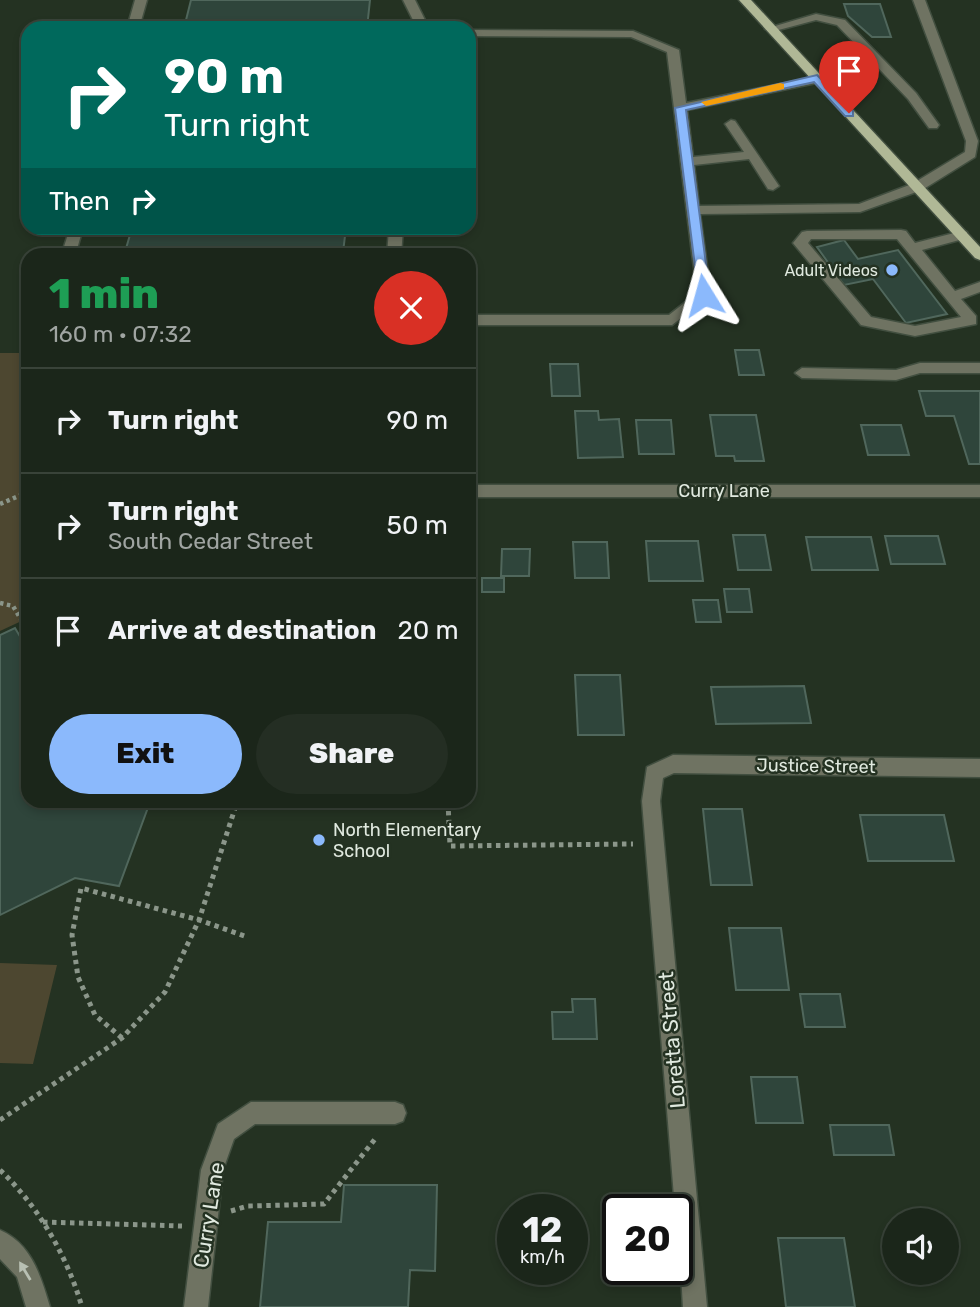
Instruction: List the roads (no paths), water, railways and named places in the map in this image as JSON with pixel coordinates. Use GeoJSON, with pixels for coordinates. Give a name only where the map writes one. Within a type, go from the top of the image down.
{"type":"FeatureCollection","features":[{"type":"Feature","properties":{"kind":"main road"},"geometry":{"type":"LineString","coordinates":[[744,0],[980,254]]}},
{"type":"Feature","properties":{"kind":"street"},"geometry":{"type":"LineString","coordinates":[[135,21],[141,0]]}},
{"type":"Feature","properties":{"kind":"street"},"geometry":{"type":"LineString","coordinates":[[409,0],[419,21]]}},
{"type":"Feature","properties":{"kind":"street"},"geometry":{"type":"LineString","coordinates":[[919,0],[972,141],[971,154],[980,166]]}},
{"type":"Feature","properties":{"kind":"street"},"geometry":{"type":"LineString","coordinates":[[771,29],[816,17],[841,22],[912,96],[933,125]]}},
{"type":"Feature","properties":{"kind":"street"},"geometry":{"type":"LineString","coordinates":[[476,33],[633,34],[673,50],[704,295],[672,320],[476,320]]}},
{"type":"Feature","properties":{"kind":"street"},"geometry":{"type":"LineString","coordinates":[[680,108],[817,79]]}},
{"type":"Feature","properties":{"kind":"street"},"geometry":{"type":"LineString","coordinates":[[731,124],[773,186]]}},
{"type":"Feature","properties":{"kind":"street"},"geometry":{"type":"LineString","coordinates":[[692,210],[860,208],[917,187],[971,154]]}},
{"type":"Feature","properties":{"kind":"street"},"geometry":{"type":"LineString","coordinates":[[687,162],[752,155]]}},
{"type":"Feature","properties":{"kind":"street"},"geometry":{"type":"LineString","coordinates":[[901,234],[954,296],[971,320],[915,331],[866,321],[800,243],[807,235],[901,234]]}},
{"type":"Feature","properties":{"kind":"street"},"geometry":{"type":"LineString","coordinates":[[912,248],[962,235]]}},
{"type":"Feature","properties":{"kind":"street"},"geometry":{"type":"LineString","coordinates":[[954,296],[980,287]]}},
{"type":"Feature","properties":{"kind":"street"},"geometry":{"type":"LineString","coordinates":[[802,373],[896,375],[920,368],[980,368]]}},
{"type":"Feature","properties":{"kind":"street","name":"Curry Lane"},"geometry":{"type":"LineString","coordinates":[[476,491],[980,491]]}},
{"type":"Feature","properties":{"kind":"street","name":"Justice Street"},"geometry":{"type":"LineString","coordinates":[[654,774],[673,764],[980,768]]}},
{"type":"Feature","properties":{"kind":"street","name":"Loretta Street"},"geometry":{"type":"LineString","coordinates":[[654,774],[650,801],[695,1307]]}},
{"type":"Feature","properties":{"kind":"street","name":"Curry Lane"},"geometry":{"type":"LineString","coordinates":[[196,1307],[212,1170],[226,1132],[251,1113],[395,1113]]}},
{"type":"Feature","properties":{"kind":"street"},"geometry":{"type":"LineString","coordinates":[[0,1242],[27,1270],[38,1307]]}},
{"type":"Feature","properties":{"kind":"place","name":"Adult Videos"},"geometry":{"type":"Point","coordinates":[892,270]}},
{"type":"Feature","properties":{"kind":"place","name":"North Elementary School"},"geometry":{"type":"Point","coordinates":[319,840]}}]}
